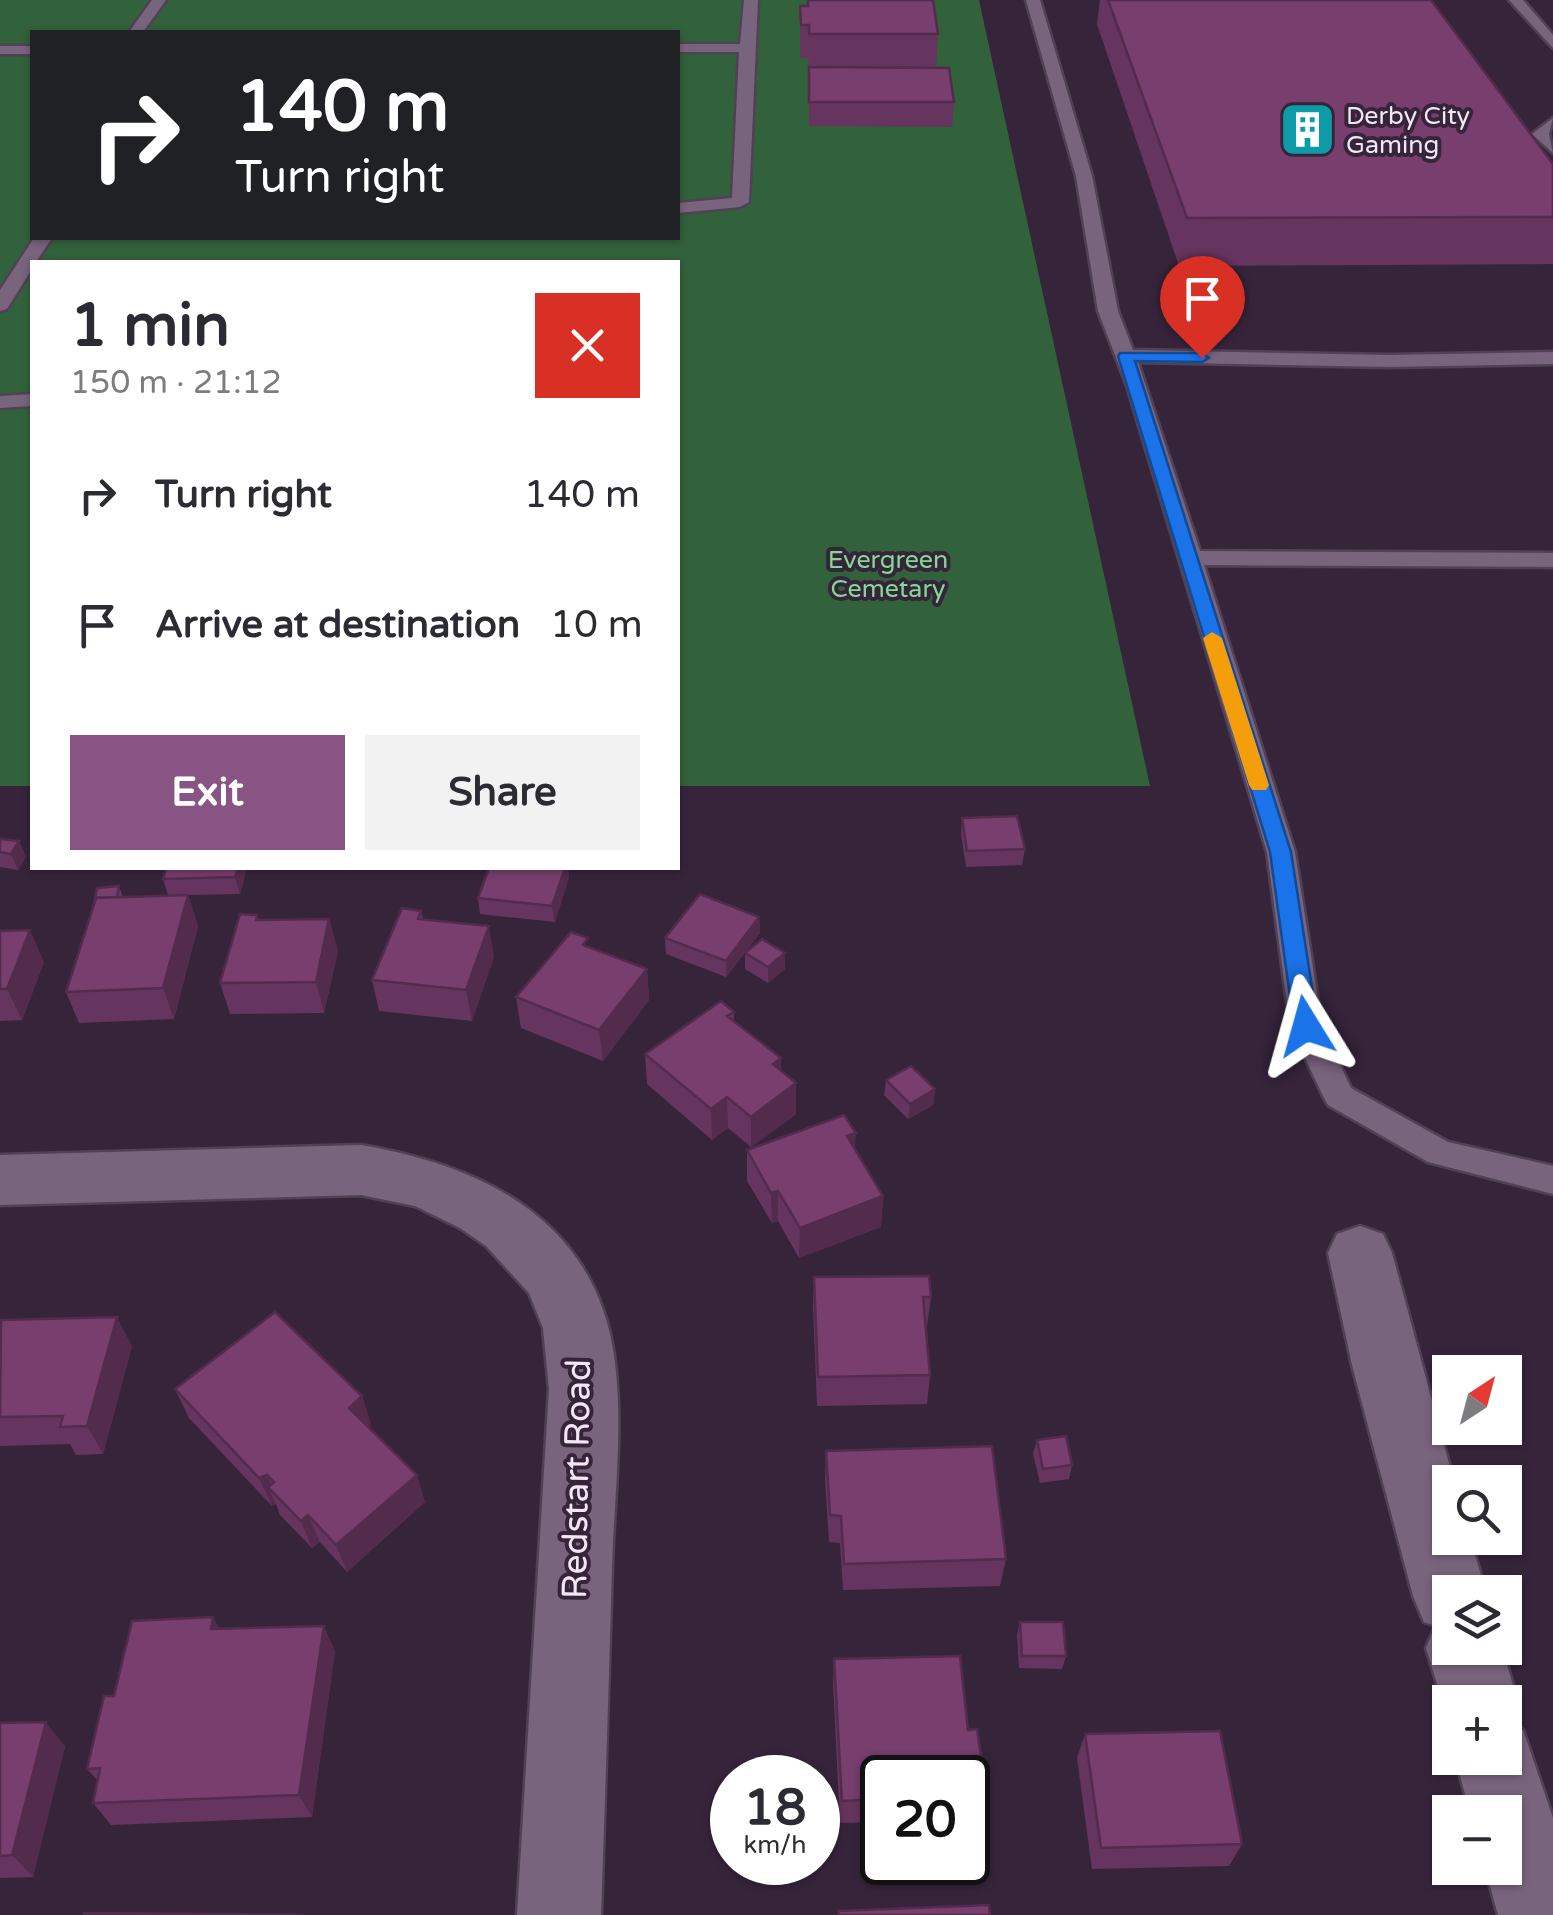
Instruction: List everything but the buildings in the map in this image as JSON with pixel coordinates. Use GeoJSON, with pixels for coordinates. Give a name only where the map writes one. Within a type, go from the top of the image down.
{"type":"FeatureCollection","features":[{"type":"Feature","properties":{"kind":"street","name":"Redstart Road"},"geometry":{"type":"LineString","coordinates":[[0,1180],[362,1170],[409,1176],[462,1195],[528,1242],[568,1302],[580,1348],[580,1458],[559,1915]]}},
{"type":"Feature","properties":{"kind":"street"},"geometry":{"type":"LineString","coordinates":[[1360,1254],[1386,1365],[1444,1575]]}},
{"type":"Feature","properties":{"kind":"street"},"geometry":{"type":"LineString","coordinates":[[1500,1775],[1540,1915]]}},
{"type":"Feature","properties":{"kind":"lane"},"geometry":{"type":"LineString","coordinates":[[137,30],[159,0]]}},
{"type":"Feature","properties":{"kind":"lane"},"geometry":{"type":"LineString","coordinates":[[680,208],[740,202],[751,0]]}},
{"type":"Feature","properties":{"kind":"lane"},"geometry":{"type":"LineString","coordinates":[[1033,0],[1084,176],[1108,311],[1126,356],[1280,852],[1306,1026],[1339,1096],[1440,1153],[1553,1180]]}},
{"type":"Feature","properties":{"kind":"lane"},"geometry":{"type":"LineString","coordinates":[[1516,0],[1553,44]]}},
{"type":"Feature","properties":{"kind":"lane"},"geometry":{"type":"LineString","coordinates":[[680,48],[747,48]]}},
{"type":"Feature","properties":{"kind":"lane"},"geometry":{"type":"LineString","coordinates":[[0,50],[30,50]]}},
{"type":"Feature","properties":{"kind":"lane"},"geometry":{"type":"LineString","coordinates":[[1553,123],[1540,134],[1553,148]]}},
{"type":"Feature","properties":{"kind":"lane"},"geometry":{"type":"LineString","coordinates":[[0,304],[41,240]]}},
{"type":"Feature","properties":{"kind":"lane"},"geometry":{"type":"LineString","coordinates":[[1126,356],[1389,361],[1553,358]]}},
{"type":"Feature","properties":{"kind":"lane"},"geometry":{"type":"LineString","coordinates":[[0,402],[30,400]]}},
{"type":"Feature","properties":{"kind":"lane"},"geometry":{"type":"LineString","coordinates":[[1188,558],[1553,560]]}},
{"type":"Feature","properties":{"kind":"green space","name":"Evergreen Cemetary"},"geometry":{"type":"Polygon","coordinates":[[[0,0],[979,0],[1150,786],[680,786],[680,260],[30,260],[30,786],[0,786],[0,0]]]}},
{"type":"Feature","properties":{"kind":"slow traffic"},"geometry":{"type":"LineString","coordinates":[[1212,638],[1259,785]]}},
{"type":"Feature","properties":{"kind":"place","name":"Derby City Gaming"},"geometry":{"type":"Point","coordinates":[1307,129]}},
{"type":"Feature","properties":{"kind":"route"},"geometry":{"type":"LineString","coordinates":[[1202,358],[1126,356],[1280,852],[1306,1026]]}}]}
